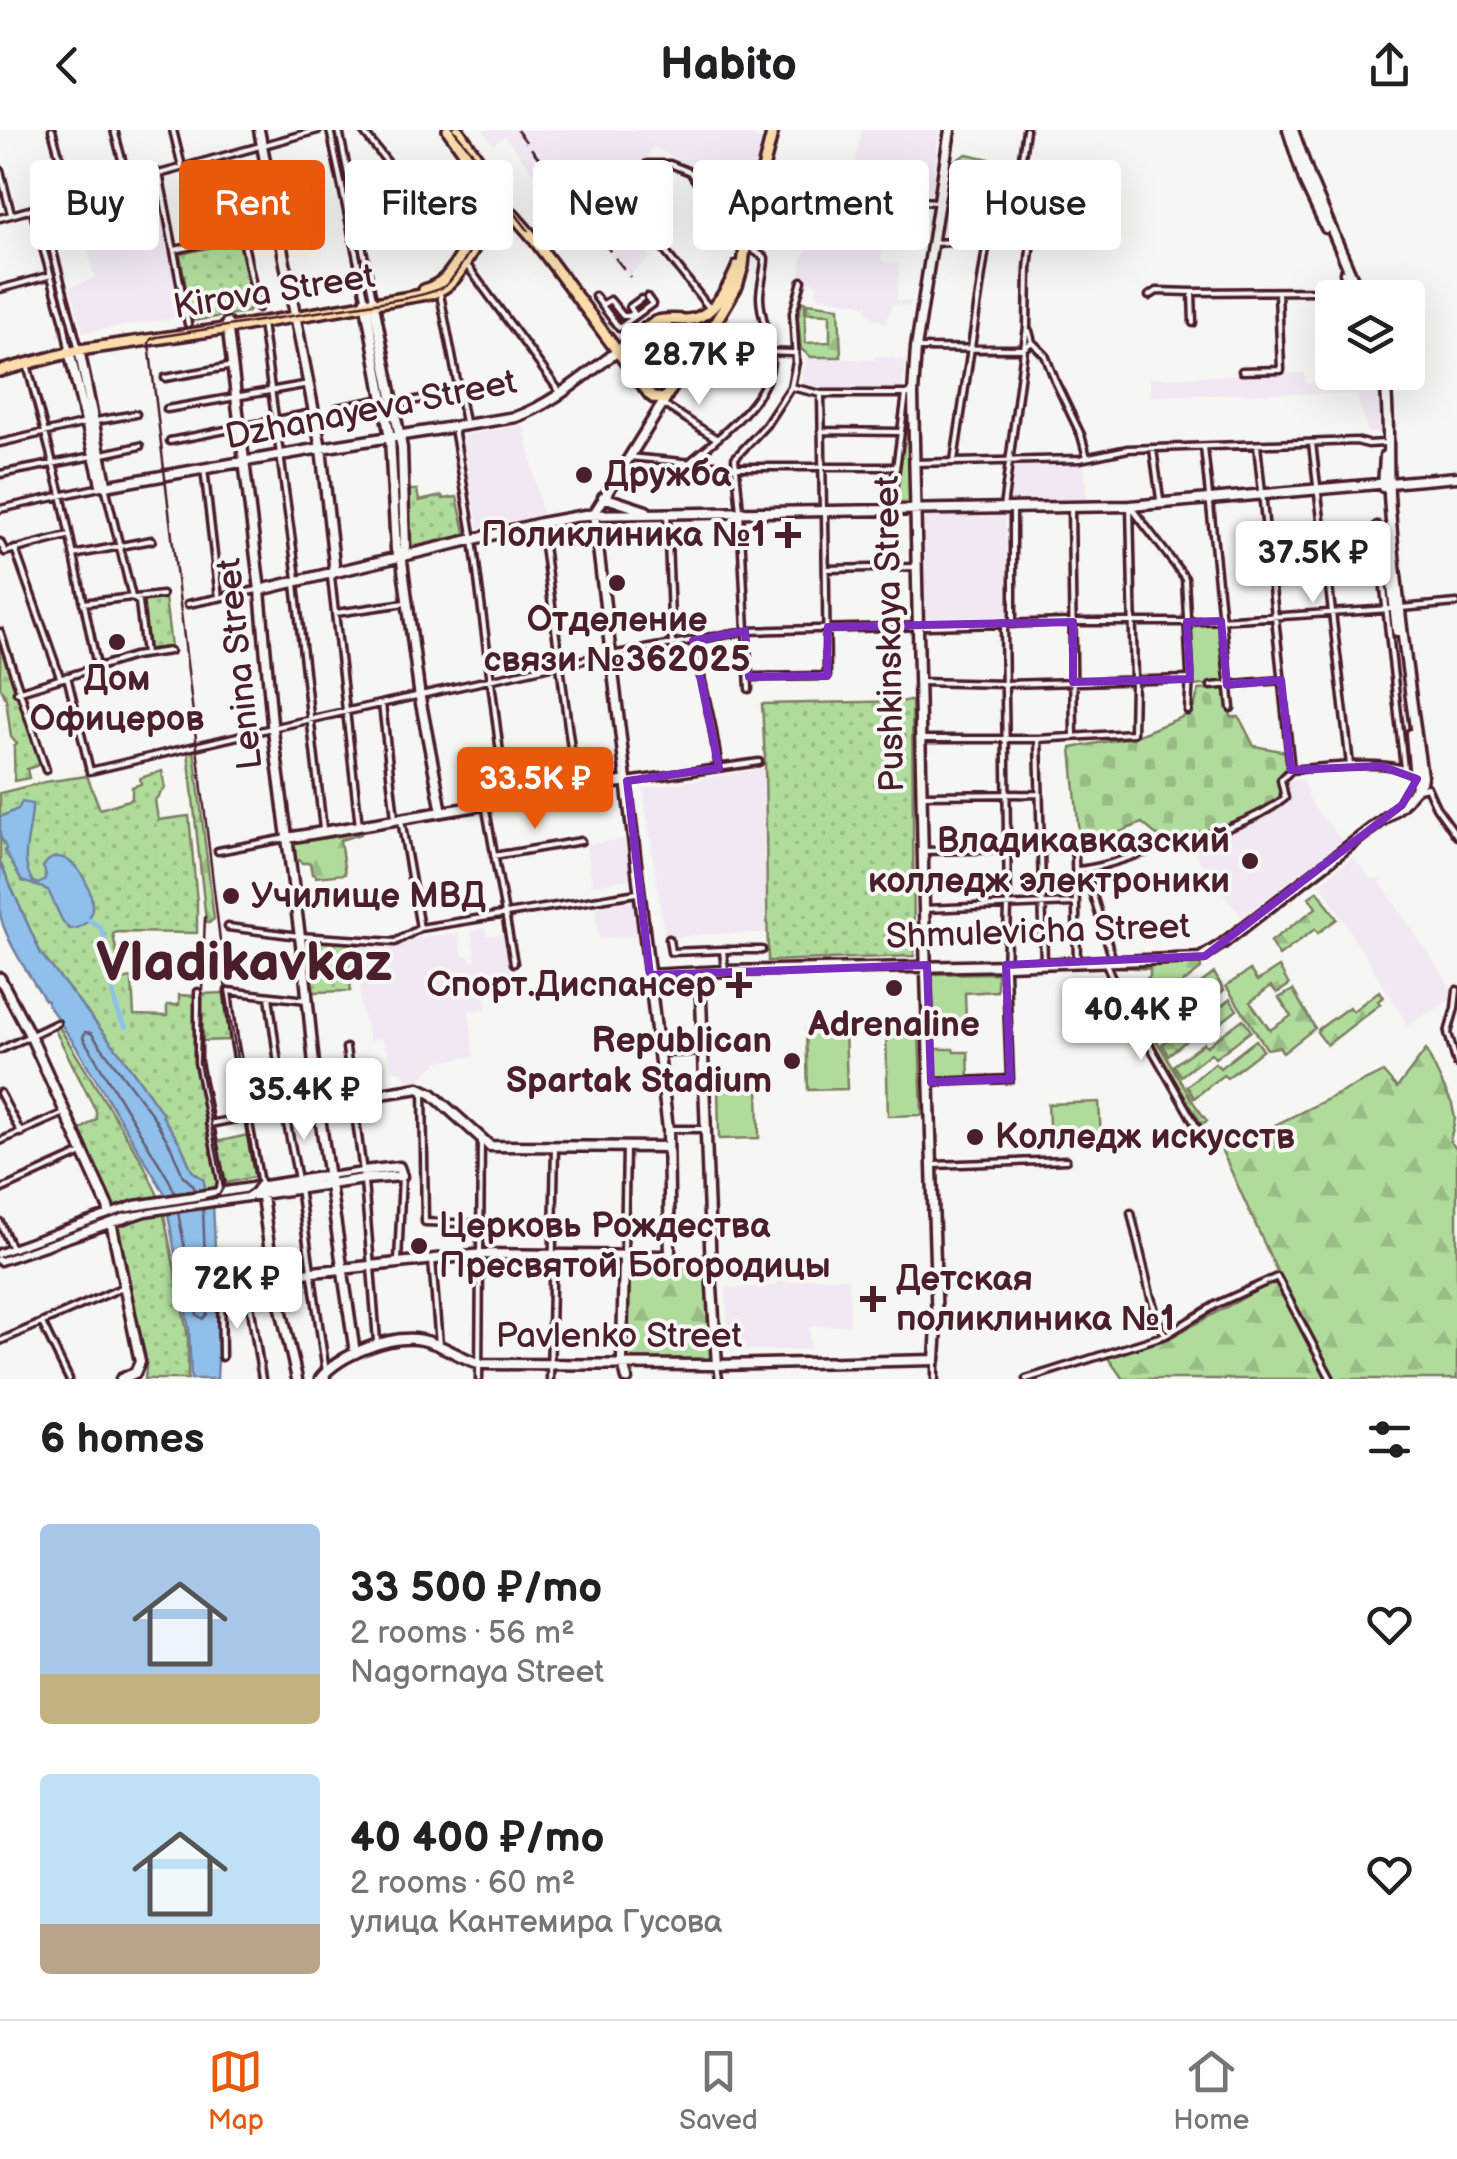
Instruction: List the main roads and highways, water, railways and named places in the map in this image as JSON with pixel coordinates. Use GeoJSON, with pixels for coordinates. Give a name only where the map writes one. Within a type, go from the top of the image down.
{"type":"FeatureCollection","features":[{"type":"Feature","properties":{"kind":"main road"},"geometry":{"type":"LineString","coordinates":[[259,130],[320,448],[334,560],[332,574]]}},
{"type":"Feature","properties":{"kind":"main road"},"geometry":{"type":"LineString","coordinates":[[448,130],[471,160]]}},
{"type":"Feature","properties":{"kind":"main road"},"geometry":{"type":"LineString","coordinates":[[458,130],[476,160]]}},
{"type":"Feature","properties":{"kind":"main road"},"geometry":{"type":"LineString","coordinates":[[670,1258],[668,1129],[594,514],[699,350],[734,284],[773,130]]}},
{"type":"Feature","properties":{"kind":"main road","name":"Pushkinskaya Street"},"geometry":{"type":"LineString","coordinates":[[935,1360],[931,1082],[910,394],[950,130]]}},
{"type":"Feature","properties":{"kind":"main road"},"geometry":{"type":"LineString","coordinates":[[1290,130],[1348,280]]}},
{"type":"Feature","properties":{"kind":"main road"},"geometry":{"type":"LineString","coordinates":[[1308,182],[1350,280]]}},
{"type":"Feature","properties":{"kind":"main road"},"geometry":{"type":"LineString","coordinates":[[513,213],[650,394],[665,401]]}},
{"type":"Feature","properties":{"kind":"main road"},"geometry":{"type":"LineString","coordinates":[[513,214],[530,234]]}},
{"type":"Feature","properties":{"kind":"main road","name":"Kirova Street"},"geometry":{"type":"LineString","coordinates":[[0,370],[74,349],[418,298],[453,281],[466,250]]}},
{"type":"Feature","properties":{"kind":"main road","name":"Kirova Street"},"geometry":{"type":"LineString","coordinates":[[370,303],[437,285],[468,250]]}},
{"type":"Feature","properties":{"kind":"main road","name":"Dzhanayeva Street"},"geometry":{"type":"LineString","coordinates":[[74,349],[105,486],[522,415],[618,352],[644,326],[700,318],[734,284]]}},
{"type":"Feature","properties":{"kind":"main road"},"geometry":{"type":"LineString","coordinates":[[370,303],[390,438],[396,548],[401,557],[420,695],[442,812]]}},
{"type":"Feature","properties":{"kind":"main road"},"geometry":{"type":"LineString","coordinates":[[370,303],[400,437],[405,547],[401,557]]}},
{"type":"Feature","properties":{"kind":"main road","name":"Kirova Street"},"geometry":{"type":"LineString","coordinates":[[227,326],[295,315]]}},
{"type":"Feature","properties":{"kind":"main road","name":"Lenina Street"},"geometry":{"type":"LineString","coordinates":[[227,326],[318,1104],[355,1354]]}},
{"type":"Feature","properties":{"kind":"main road","name":"Kirova Street"},"geometry":{"type":"LineString","coordinates":[[0,370],[74,349]]}},
{"type":"Feature","properties":{"kind":"main road"},"geometry":{"type":"LineString","coordinates":[[1383,390],[1397,607],[1419,776]]}},
{"type":"Feature","properties":{"kind":"main road"},"geometry":{"type":"LineString","coordinates":[[1385,390],[1389,422],[1386,484]]}},
{"type":"Feature","properties":{"kind":"main road"},"geometry":{"type":"LineString","coordinates":[[650,394],[654,417]]}},
{"type":"Feature","properties":{"kind":"main road"},"geometry":{"type":"LineString","coordinates":[[260,590],[594,514],[1130,506],[1457,477]]}},
{"type":"Feature","properties":{"kind":"main road"},"geometry":{"type":"LineString","coordinates":[[603,496],[650,513]]}},
{"type":"Feature","properties":{"kind":"main road"},"geometry":{"type":"LineString","coordinates":[[1397,607],[1419,776]]}},
{"type":"Feature","properties":{"kind":"main road","name":"Shmulevicha Street"},"geometry":{"type":"LineString","coordinates":[[650,975],[1200,958],[1402,805],[1416,790],[1419,776]]}},
{"type":"Feature","properties":{"kind":"main road"},"geometry":{"type":"LineString","coordinates":[[287,838],[627,780]]}},
{"type":"Feature","properties":{"kind":"main road"},"geometry":{"type":"LineString","coordinates":[[700,972],[717,1365]]}},
{"type":"Feature","properties":{"kind":"main road"},"geometry":{"type":"LineString","coordinates":[[0,978],[66,1112],[110,1218],[140,1362],[137,1376],[122,1379]]}},
{"type":"Feature","properties":{"kind":"main road"},"geometry":{"type":"LineString","coordinates":[[318,1104],[423,1089],[490,1146],[668,1147]]}},
{"type":"Feature","properties":{"kind":"main road"},"geometry":{"type":"LineString","coordinates":[[0,1257],[110,1218],[218,1193],[364,1175],[402,1176]]}},
{"type":"Feature","properties":{"kind":"main road"},"geometry":{"type":"LineString","coordinates":[[261,1190],[274,1276],[297,1379]]}},
{"type":"Feature","properties":{"kind":"main road"},"geometry":{"type":"LineString","coordinates":[[653,1256],[669,1246]]}},
{"type":"Feature","properties":{"kind":"main road"},"geometry":{"type":"LineString","coordinates":[[274,1276],[481,1254],[653,1256],[711,1271]]}},
{"type":"Feature","properties":{"kind":"main road"},"geometry":{"type":"LineString","coordinates":[[624,1255],[623,1364],[627,1379]]}},
{"type":"Feature","properties":{"kind":"main road","name":"Pavlenko Street"},"geometry":{"type":"LineString","coordinates":[[324,1377],[332,1364],[377,1344],[415,1339],[478,1363],[717,1365],[935,1360]]}},
{"type":"Feature","properties":{"kind":"water"},"geometry":{"type":"Polygon","coordinates":[[[22,802],[32,804],[26,853],[28,873],[33,882],[44,881],[43,867],[54,858],[65,859],[76,868],[91,897],[91,912],[84,924],[69,929],[48,890],[22,881],[5,851],[0,817],[18,809],[22,802]]]}},
{"type":"Feature","properties":{"kind":"water"},"geometry":{"type":"Polygon","coordinates":[[[0,862],[41,954],[122,1056],[163,1114],[192,1171],[203,1179],[210,1192],[219,1334],[217,1379],[191,1379],[189,1329],[164,1192],[12,945],[0,912],[0,862]]]}},
{"type":"Feature","properties":{"kind":"waterway"},"geometry":{"type":"LineString","coordinates":[[89,920],[101,928],[114,998],[126,1027]]}},
{"type":"Feature","properties":{"kind":"tram line"},"geometry":{"type":"LineString","coordinates":[[0,1257],[124,1213],[245,1193],[257,1181],[226,991],[149,343],[157,337],[407,298],[445,286],[476,240],[490,209],[494,188],[483,166],[454,130]]}},
{"type":"Feature","properties":{"kind":"tram line"},"geometry":{"type":"LineString","coordinates":[[513,211],[528,230]]}},
{"type":"Feature","properties":{"kind":"tram line"},"geometry":{"type":"LineString","coordinates":[[205,917],[199,1062],[223,1188],[219,1195],[206,1198]]}},
{"type":"Feature","properties":{"kind":"railway"},"geometry":{"type":"LineString","coordinates":[[517,130],[630,277]]}},
{"type":"Feature","properties":{"kind":"place","name":"Дружба"},"geometry":{"type":"Point","coordinates":[584,475]}},
{"type":"Feature","properties":{"kind":"place","name":"Поликлиника №1"},"geometry":{"type":"Point","coordinates":[788,535]}},
{"type":"Feature","properties":{"kind":"place","name":"Отделение связи №362025"},"geometry":{"type":"Point","coordinates":[617,583]}},
{"type":"Feature","properties":{"kind":"place","name":"Дом Офицеров"},"geometry":{"type":"Point","coordinates":[117,642]}},
{"type":"Feature","properties":{"kind":"place","name":"Владикавказский колледж электроники"},"geometry":{"type":"Point","coordinates":[1250,861]}},
{"type":"Feature","properties":{"kind":"place","name":"Училище МВД"},"geometry":{"type":"Point","coordinates":[231,896]}},
{"type":"Feature","properties":{"kind":"place","name":"Спорт.Диспансер"},"geometry":{"type":"Point","coordinates":[739,985]}},
{"type":"Feature","properties":{"kind":"place","name":"Adrenaline"},"geometry":{"type":"Point","coordinates":[894,988]}},
{"type":"Feature","properties":{"kind":"place","name":"Republican Spartak Stadium"},"geometry":{"type":"Point","coordinates":[792,1061]}},
{"type":"Feature","properties":{"kind":"place","name":"Колледж искусств"},"geometry":{"type":"Point","coordinates":[975,1137]}},
{"type":"Feature","properties":{"kind":"place","name":"Церковь Рождества Пресвятой Богородицы"},"geometry":{"type":"Point","coordinates":[419,1246]}},
{"type":"Feature","properties":{"kind":"place","name":"Детская поликлиника №1"},"geometry":{"type":"Point","coordinates":[873,1299]}},
{"type":"Feature","properties":{"kind":"district","name":"Vladikavkaz"},"geometry":{"type":"Point","coordinates":[244,963]}}]}
